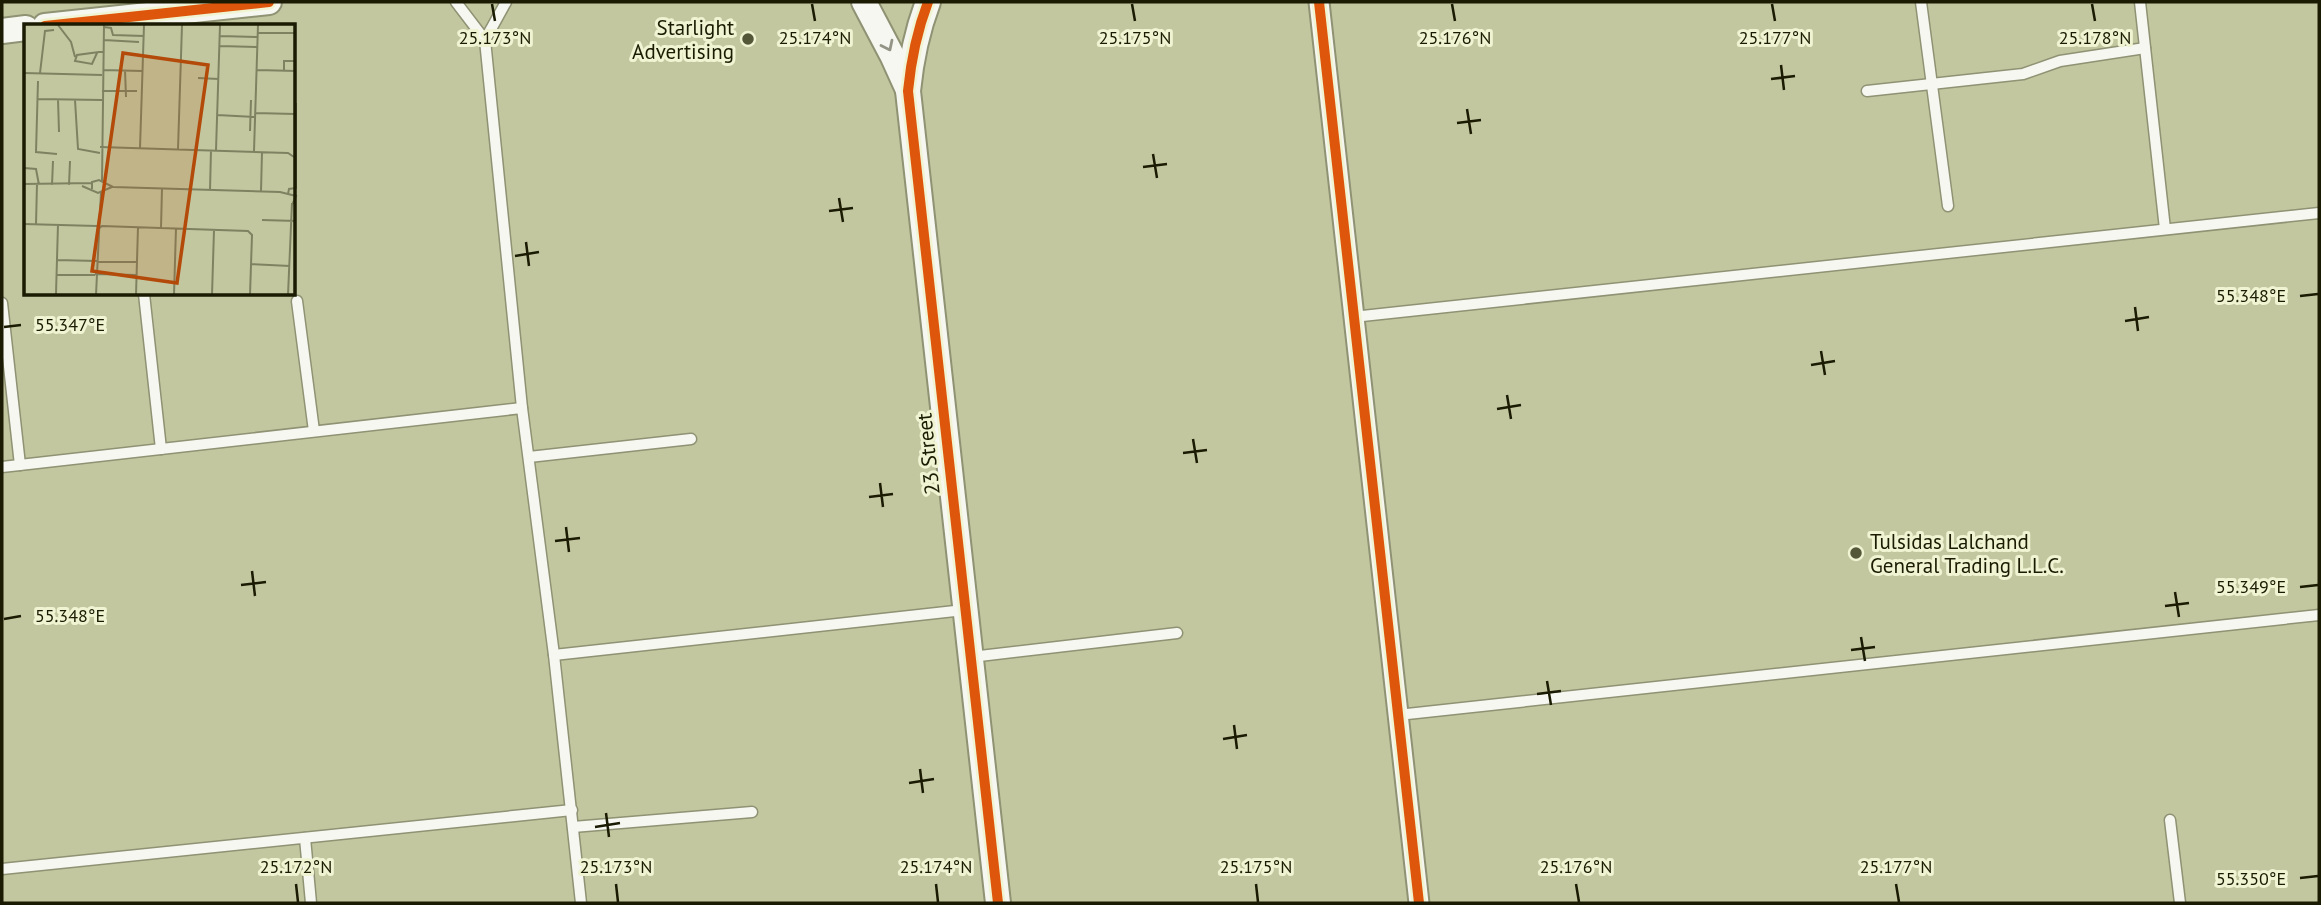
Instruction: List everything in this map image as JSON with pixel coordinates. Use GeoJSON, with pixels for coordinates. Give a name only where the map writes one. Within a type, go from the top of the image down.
{"type":"FeatureCollection","features":[{"type":"Feature","properties":{"kind":"street"},"geometry":{"type":"LineString","coordinates":[[62,24],[268,2]]}},
{"type":"Feature","properties":{"kind":"street","name":"23 Street"},"geometry":{"type":"LineString","coordinates":[[864,2],[908,91]]}},
{"type":"Feature","properties":{"kind":"street","name":"23 Street"},"geometry":{"type":"LineString","coordinates":[[928,2],[912,57],[908,91],[998,903]]}},
{"type":"Feature","properties":{"kind":"street"},"geometry":{"type":"LineString","coordinates":[[1319,2],[1419,903]]}},
{"type":"Feature","properties":{"kind":"street"},"geometry":{"type":"LineString","coordinates":[[2,31],[24,28]]}},
{"type":"Feature","properties":{"kind":"lane"},"geometry":{"type":"LineString","coordinates":[[456,2],[485,40],[522,408],[554,655],[581,903]]}},
{"type":"Feature","properties":{"kind":"lane"},"geometry":{"type":"LineString","coordinates":[[485,40],[506,2]]}},
{"type":"Feature","properties":{"kind":"lane"},"geometry":{"type":"LineString","coordinates":[[1921,2],[1948,206]]}},
{"type":"Feature","properties":{"kind":"lane"},"geometry":{"type":"LineString","coordinates":[[2140,2],[2165,229]]}},
{"type":"Feature","properties":{"kind":"lane"},"geometry":{"type":"LineString","coordinates":[[1867,91],[2023,74],[2060,61],[2145,48]]}},
{"type":"Feature","properties":{"kind":"lane"},"geometry":{"type":"LineString","coordinates":[[1353,317],[2319,213]]}},
{"type":"Feature","properties":{"kind":"lane"},"geometry":{"type":"LineString","coordinates":[[144,296],[161,449]]}},
{"type":"Feature","properties":{"kind":"lane"},"geometry":{"type":"LineString","coordinates":[[297,301],[314,432]]}},
{"type":"Feature","properties":{"kind":"lane"},"geometry":{"type":"LineString","coordinates":[[2,303],[20,465]]}},
{"type":"Feature","properties":{"kind":"lane"},"geometry":{"type":"LineString","coordinates":[[2,467],[522,408]]}},
{"type":"Feature","properties":{"kind":"lane"},"geometry":{"type":"LineString","coordinates":[[529,457],[691,439]]}},
{"type":"Feature","properties":{"kind":"lane"},"geometry":{"type":"LineString","coordinates":[[554,655],[965,610]]}},
{"type":"Feature","properties":{"kind":"lane"},"geometry":{"type":"LineString","coordinates":[[1397,715],[2319,615]]}},
{"type":"Feature","properties":{"kind":"lane"},"geometry":{"type":"LineString","coordinates":[[970,657],[1177,633]]}},
{"type":"Feature","properties":{"kind":"lane"},"geometry":{"type":"LineString","coordinates":[[2,869],[572,810]]}},
{"type":"Feature","properties":{"kind":"lane"},"geometry":{"type":"LineString","coordinates":[[573,827],[752,812]]}},
{"type":"Feature","properties":{"kind":"lane"},"geometry":{"type":"LineString","coordinates":[[2170,820],[2180,903]]}},
{"type":"Feature","properties":{"kind":"lane"},"geometry":{"type":"LineString","coordinates":[[305,838],[311,903]]}},
{"type":"Feature","properties":{"kind":"cycle path"},"geometry":{"type":"LineString","coordinates":[[64,24],[269,2]]}},
{"type":"Feature","properties":{"kind":"cycle path"},"geometry":{"type":"LineString","coordinates":[[928,2],[915,46],[908,91],[998,903]]}},
{"type":"Feature","properties":{"kind":"cycle path"},"geometry":{"type":"LineString","coordinates":[[1319,2],[1419,903]]}},
{"type":"Feature","properties":{"kind":"place","name":"Starlight Advertising"},"geometry":{"type":"Point","coordinates":[748,39]}},
{"type":"Feature","properties":{"kind":"place","name":"Tulsidas Lalchand General Trading L.L.C."},"geometry":{"type":"Point","coordinates":[1856,553]}}]}
